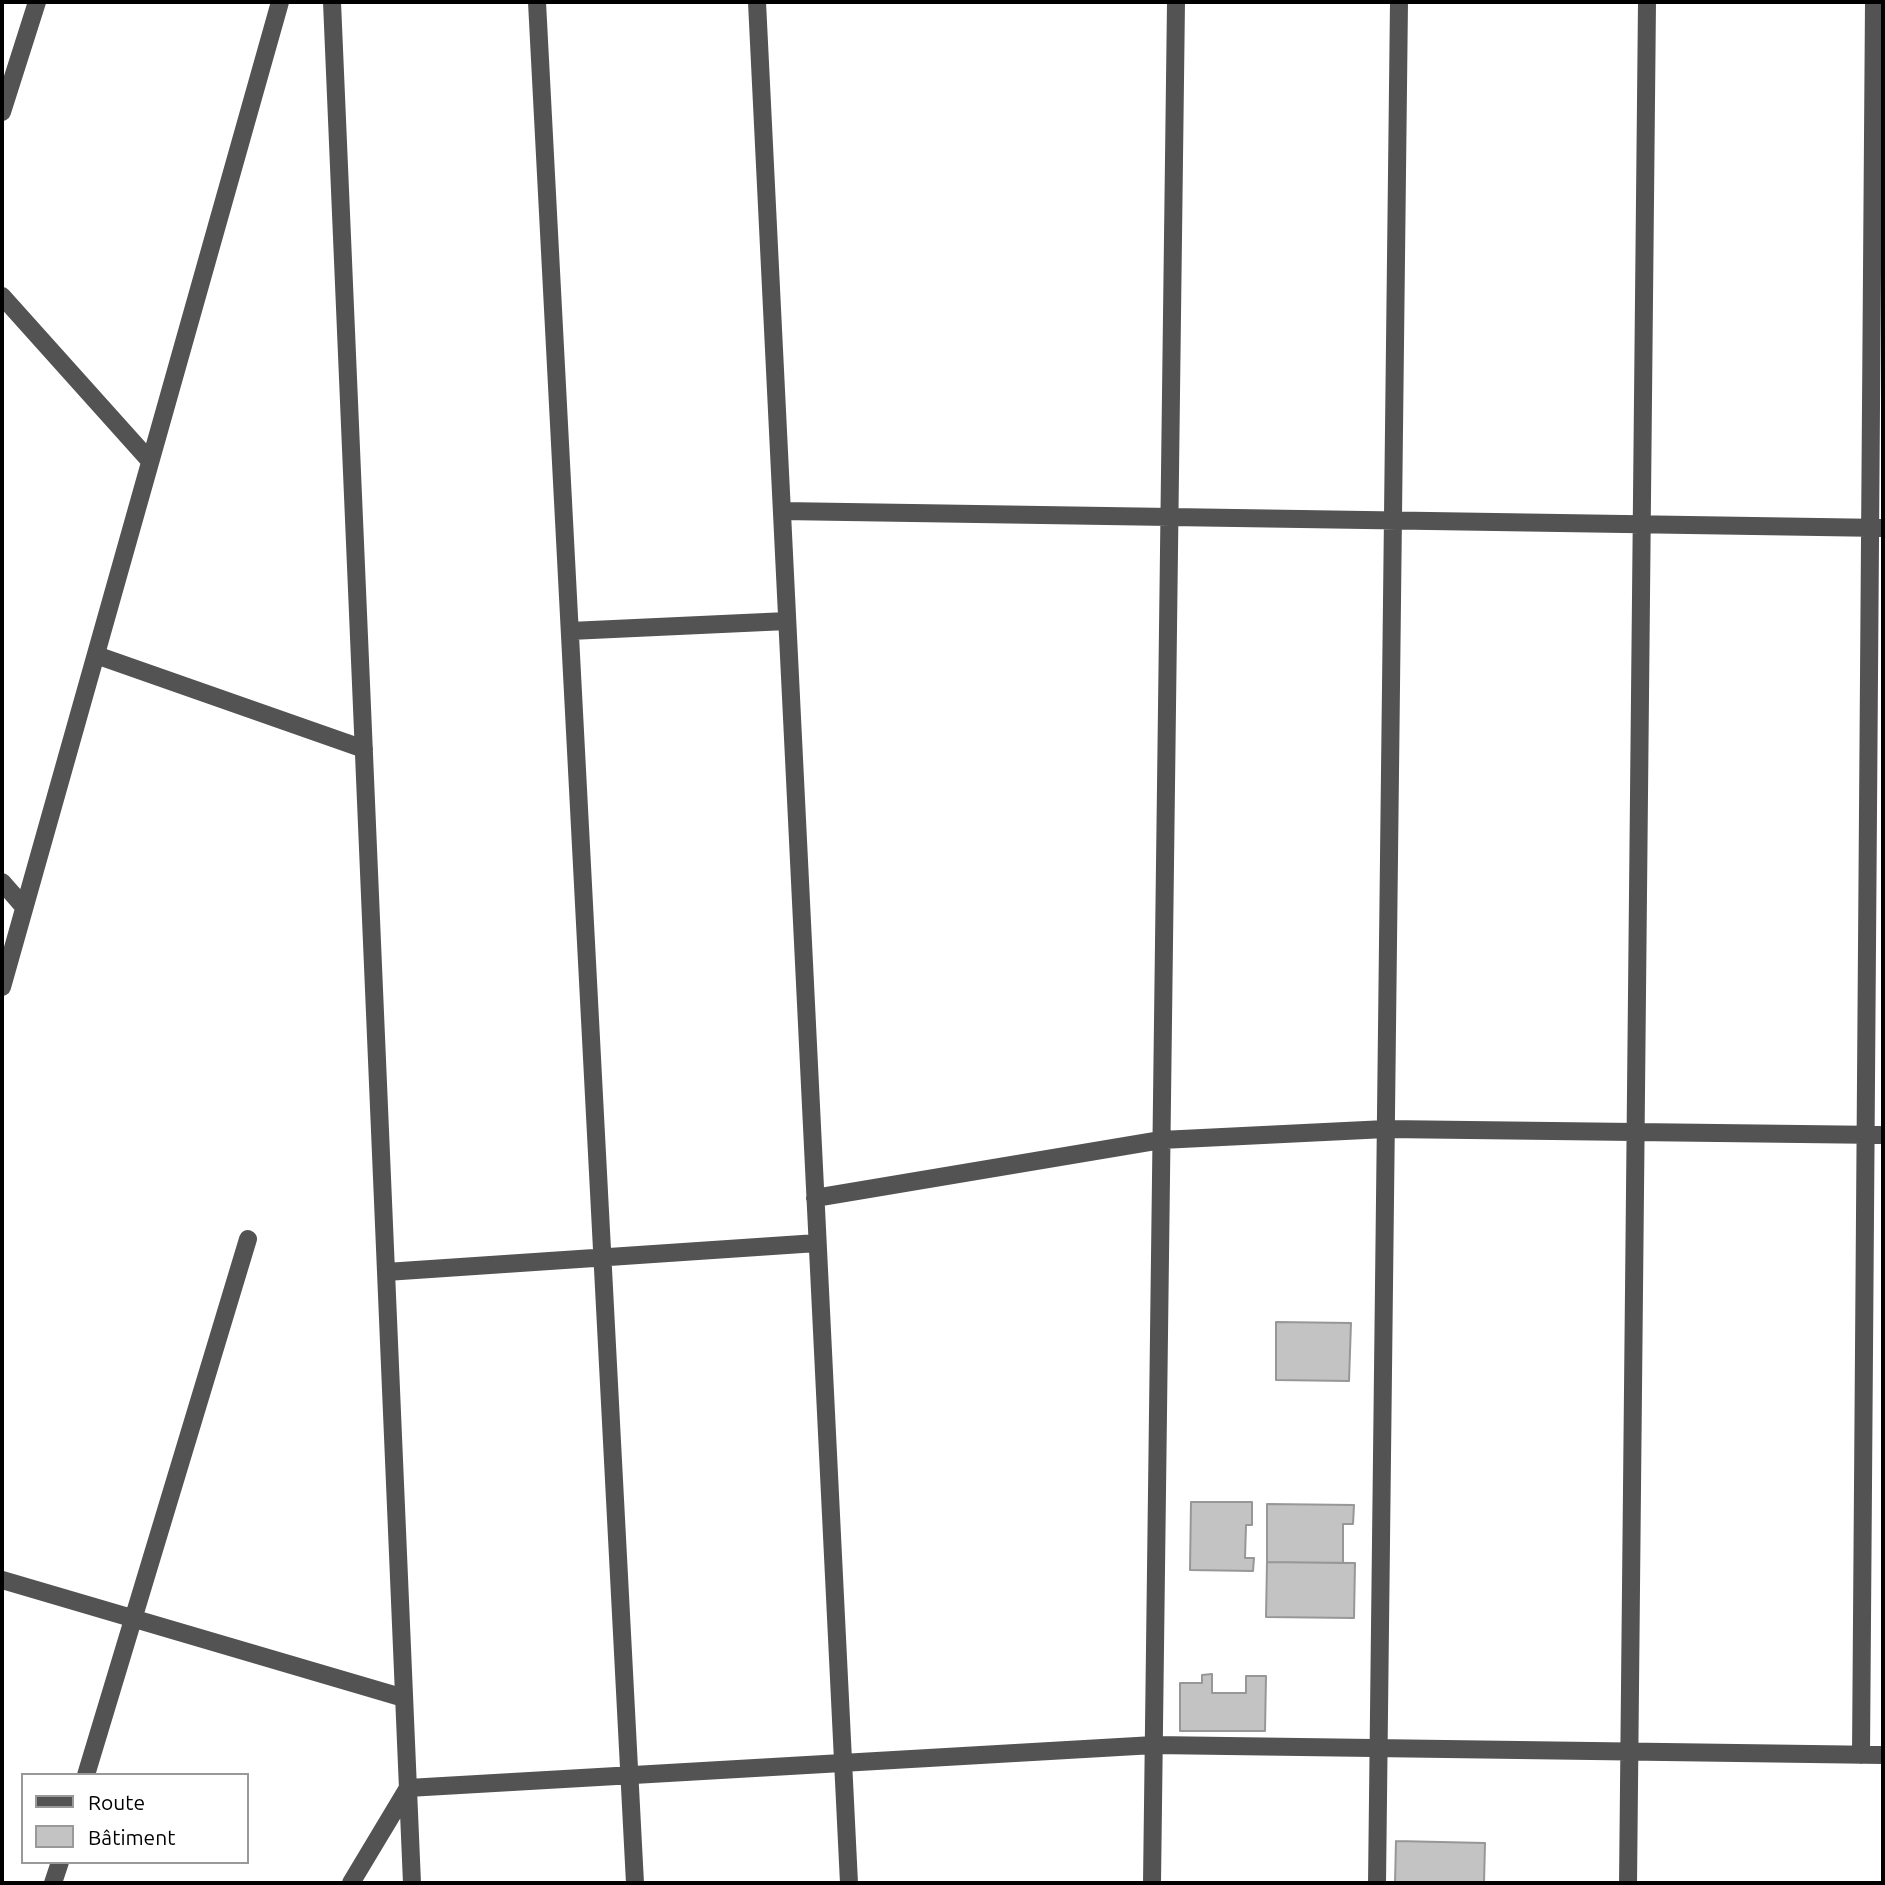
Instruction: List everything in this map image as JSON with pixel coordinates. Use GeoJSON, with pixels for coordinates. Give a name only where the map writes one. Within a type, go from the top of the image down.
{"type":"FeatureCollection","features":[{"type":"Feature","properties":{"kind":"street"},"geometry":{"type":"LineString","coordinates":[[2,987],[280,2]]}},
{"type":"Feature","properties":{"kind":"street"},"geometry":{"type":"LineString","coordinates":[[332,2],[412,1883]]}},
{"type":"Feature","properties":{"kind":"street"},"geometry":{"type":"LineString","coordinates":[[537,2],[635,1883]]}},
{"type":"Feature","properties":{"kind":"street"},"geometry":{"type":"LineString","coordinates":[[757,2],[849,1883]]}},
{"type":"Feature","properties":{"kind":"street"},"geometry":{"type":"LineString","coordinates":[[1152,1883],[1176,2]]}},
{"type":"Feature","properties":{"kind":"street"},"geometry":{"type":"LineString","coordinates":[[1377,1883],[1399,2]]}},
{"type":"Feature","properties":{"kind":"street"},"geometry":{"type":"LineString","coordinates":[[1628,1883],[1647,2]]}},
{"type":"Feature","properties":{"kind":"street"},"geometry":{"type":"LineString","coordinates":[[1861,1755],[1874,1135],[1877,528],[1874,2]]}},
{"type":"Feature","properties":{"kind":"street"},"geometry":{"type":"LineString","coordinates":[[2,112],[32,5]]}},
{"type":"Feature","properties":{"kind":"street"},"geometry":{"type":"LineString","coordinates":[[2,296],[150,461]]}},
{"type":"Feature","properties":{"kind":"street"},"geometry":{"type":"LineString","coordinates":[[782,510],[1877,528]]}},
{"type":"Feature","properties":{"kind":"street"},"geometry":{"type":"LineString","coordinates":[[570,631],[787,621]]}},
{"type":"Feature","properties":{"kind":"street"},"geometry":{"type":"LineString","coordinates":[[96,655],[364,749]]}},
{"type":"Feature","properties":{"kind":"street"},"geometry":{"type":"LineString","coordinates":[[2,882],[24,907]]}},
{"type":"Feature","properties":{"kind":"street"},"geometry":{"type":"LineString","coordinates":[[816,1198],[1161,1140],[1386,1129],[1874,1135]]}},
{"type":"Feature","properties":{"kind":"street"},"geometry":{"type":"LineString","coordinates":[[87,1773],[248,1239]]}},
{"type":"Feature","properties":{"kind":"street"},"geometry":{"type":"LineString","coordinates":[[386,1272],[817,1242]]}},
{"type":"Feature","properties":{"kind":"street"},"geometry":{"type":"LineString","coordinates":[[2,1580],[404,1698]]}},
{"type":"Feature","properties":{"kind":"street"},"geometry":{"type":"LineString","coordinates":[[408,1788],[1154,1745],[1883,1755]]}},
{"type":"Feature","properties":{"kind":"street"},"geometry":{"type":"LineString","coordinates":[[351,1883],[408,1788]]}},
{"type":"Feature","properties":{"kind":"street"},"geometry":{"type":"LineString","coordinates":[[53,1883],[59,1864]]}},
{"type":"Feature","properties":{"kind":"building"},"geometry":{"type":"Polygon","coordinates":[[[1276,1322],[1351,1323],[1349,1381],[1276,1380],[1276,1322]]]}},
{"type":"Feature","properties":{"kind":"building"},"geometry":{"type":"Polygon","coordinates":[[[1191,1502],[1252,1502],[1252,1525],[1246,1525],[1245,1558],[1254,1558],[1253,1571],[1190,1570],[1191,1502]]]}},
{"type":"Feature","properties":{"kind":"building"},"geometry":{"type":"Polygon","coordinates":[[[1267,1504],[1354,1505],[1353,1524],[1343,1524],[1343,1563],[1267,1562],[1267,1504]]]}},
{"type":"Feature","properties":{"kind":"building"},"geometry":{"type":"Polygon","coordinates":[[[1267,1562],[1355,1563],[1354,1618],[1266,1617],[1267,1562]]]}},
{"type":"Feature","properties":{"kind":"building"},"geometry":{"type":"Polygon","coordinates":[[[1212,1674],[1212,1693],[1246,1693],[1246,1676],[1266,1676],[1265,1731],[1180,1731],[1180,1683],[1202,1683],[1202,1675],[1212,1674]]]}},
{"type":"Feature","properties":{"kind":"building"},"geometry":{"type":"Polygon","coordinates":[[[1396,1841],[1485,1843],[1484,1883],[1395,1883],[1396,1841]]]}}]}
